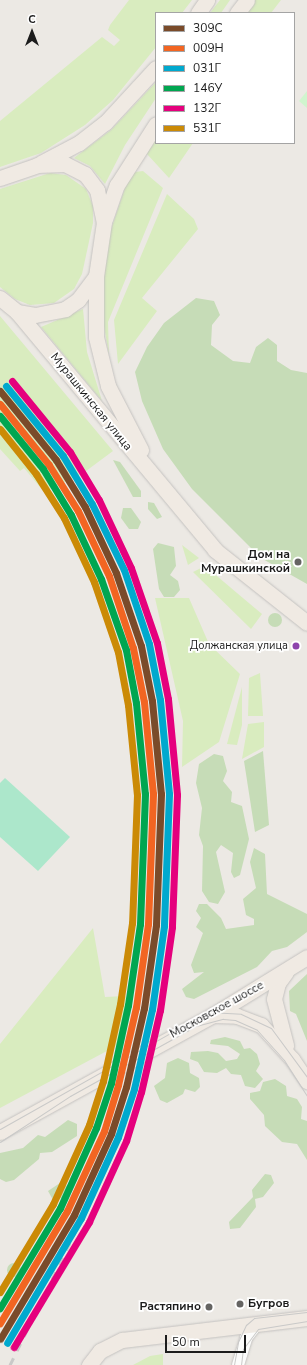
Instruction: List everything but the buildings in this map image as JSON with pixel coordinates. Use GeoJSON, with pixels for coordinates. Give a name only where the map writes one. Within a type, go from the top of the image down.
{"type":"FeatureCollection","features":[{"type":"Feature","properties":{"kind":"main road"},"geometry":{"type":"LineString","coordinates":[[199,12],[208,0]]}},
{"type":"Feature","properties":{"kind":"main road"},"geometry":{"type":"LineString","coordinates":[[238,12],[247,0]]}},
{"type":"Feature","properties":{"kind":"main road"},"geometry":{"type":"LineString","coordinates":[[0,178],[37,165],[79,143],[105,123],[155,69]]}},
{"type":"Feature","properties":{"kind":"main road"},"geometry":{"type":"LineString","coordinates":[[104,222],[117,185],[155,126]]}},
{"type":"Feature","properties":{"kind":"main road"},"geometry":{"type":"LineString","coordinates":[[37,165],[65,164],[85,174],[97,190],[104,222]]}},
{"type":"Feature","properties":{"kind":"main road","name":"Мурашкинская улица"},"geometry":{"type":"LineString","coordinates":[[104,222],[96,276],[96,337],[108,386],[165,492]]}},
{"type":"Feature","properties":{"kind":"main road"},"geometry":{"type":"LineString","coordinates":[[17,312],[35,315],[65,309],[78,300],[96,276]]}},
{"type":"Feature","properties":{"kind":"main road","name":"Мурашкинская улица"},"geometry":{"type":"LineString","coordinates":[[0,298],[17,312],[165,492],[215,550],[307,623]]}},
{"type":"Feature","properties":{"kind":"main road","name":"Московское шоссе"},"geometry":{"type":"LineString","coordinates":[[0,1132],[194,1022],[213,1015],[307,957]]}},
{"type":"Feature","properties":{"kind":"main road"},"geometry":{"type":"LineString","coordinates":[[290,967],[278,983],[274,1000],[277,1022],[292,1059]]}},
{"type":"Feature","properties":{"kind":"main road"},"geometry":{"type":"LineString","coordinates":[[213,1015],[237,1016],[261,1025],[292,1059],[307,1081]]}},
{"type":"Feature","properties":{"kind":"main road"},"geometry":{"type":"LineString","coordinates":[[89,1365],[100,1351],[122,1340],[307,1318]]}},
{"type":"Feature","properties":{"kind":"street"},"geometry":{"type":"LineString","coordinates":[[238,1365],[246,1338],[257,1324]]}},
{"type":"Feature","properties":{"kind":"green space"},"geometry":{"type":"Polygon","coordinates":[[[129,0],[192,0],[183,12],[155,12],[155,48],[113,100],[85,125],[41,153],[0,167],[0,121],[102,37],[114,46],[120,40],[108,30],[110,25],[129,0]]]}},
{"type":"Feature","properties":{"kind":"green space"},"geometry":{"type":"Polygon","coordinates":[[[220,0],[230,0],[222,12],[211,12],[220,0]]]}},
{"type":"Feature","properties":{"kind":"green space"},"geometry":{"type":"Polygon","coordinates":[[[255,0],[281,0],[272,12],[246,12],[255,0]]]}},
{"type":"Feature","properties":{"kind":"green space"},"geometry":{"type":"Polygon","coordinates":[[[155,83],[155,100],[125,145],[105,184],[90,166],[74,158],[111,130],[155,83]]]}},
{"type":"Feature","properties":{"kind":"green space"},"geometry":{"type":"Polygon","coordinates":[[[307,91],[307,108],[299,101],[307,91]]]}},
{"type":"Feature","properties":{"kind":"green space"},"geometry":{"type":"Polygon","coordinates":[[[155,134],[155,144],[192,144],[169,178],[147,154],[155,134]]]}},
{"type":"Feature","properties":{"kind":"green space"},"geometry":{"type":"Polygon","coordinates":[[[143,171],[163,188],[108,322],[109,355],[102,315],[106,244],[128,179],[135,172],[143,171]]]}},
{"type":"Feature","properties":{"kind":"green space"},"geometry":{"type":"Polygon","coordinates":[[[50,173],[66,175],[86,189],[93,206],[93,223],[82,274],[74,289],[54,303],[30,305],[15,299],[0,287],[0,189],[50,173]]]}},
{"type":"Feature","properties":{"kind":"green space"},"geometry":{"type":"Polygon","coordinates":[[[167,194],[194,219],[198,229],[142,298],[157,311],[118,364],[114,320],[167,194]]]}},
{"type":"Feature","properties":{"kind":"green space"},"geometry":{"type":"Polygon","coordinates":[[[196,298],[214,301],[220,315],[212,325],[211,345],[233,361],[250,363],[256,347],[268,338],[277,345],[277,361],[291,370],[307,373],[307,584],[261,558],[192,489],[163,449],[142,401],[135,372],[147,347],[164,323],[196,298]]]}},
{"type":"Feature","properties":{"kind":"green space"},"geometry":{"type":"Polygon","coordinates":[[[83,309],[87,352],[102,401],[41,327],[83,309]]]}},
{"type":"Feature","properties":{"kind":"green space"},"geometry":{"type":"Polygon","coordinates":[[[0,316],[113,451],[82,474],[44,492],[24,468],[20,471],[0,449],[0,316]]]}},
{"type":"Feature","properties":{"kind":"green space"},"geometry":{"type":"Polygon","coordinates":[[[113,460],[120,462],[141,491],[141,497],[133,497],[113,460]]]}},
{"type":"Feature","properties":{"kind":"green space"},"geometry":{"type":"Polygon","coordinates":[[[148,502],[154,503],[162,517],[157,519],[148,509],[148,502]]]}},
{"type":"Feature","properties":{"kind":"green space"},"geometry":{"type":"Polygon","coordinates":[[[123,508],[131,508],[141,522],[138,529],[129,529],[121,518],[123,508]]]}},
{"type":"Feature","properties":{"kind":"green space"},"geometry":{"type":"Polygon","coordinates":[[[158,543],[174,547],[176,566],[170,575],[178,581],[180,590],[174,597],[164,597],[159,589],[153,549],[158,543]]]}},
{"type":"Feature","properties":{"kind":"green space"},"geometry":{"type":"Polygon","coordinates":[[[182,545],[199,558],[188,565],[182,545]]]}},
{"type":"Feature","properties":{"kind":"green space"},"geometry":{"type":"Polygon","coordinates":[[[205,566],[262,614],[251,629],[193,572],[205,566]]]}},
{"type":"Feature","properties":{"kind":"green space"},"geometry":{"type":"Polygon","coordinates":[[[155,598],[189,598],[209,644],[240,674],[219,742],[182,767],[183,721],[155,598]]]}},
{"type":"Feature","properties":{"kind":"green space"},"geometry":{"type":"Polygon","coordinates":[[[272,613],[278,613],[282,617],[282,623],[278,627],[272,627],[268,623],[268,617],[272,613]]]}},
{"type":"Feature","properties":{"kind":"green space"},"geometry":{"type":"Polygon","coordinates":[[[260,673],[263,716],[248,716],[249,678],[260,673]]]}},
{"type":"Feature","properties":{"kind":"green space"},"geometry":{"type":"Polygon","coordinates":[[[242,687],[242,725],[237,745],[227,744],[242,687]]]}},
{"type":"Feature","properties":{"kind":"green space"},"geometry":{"type":"Polygon","coordinates":[[[264,722],[264,747],[242,759],[248,724],[264,722]]]}},
{"type":"Feature","properties":{"kind":"green space"},"geometry":{"type":"Polygon","coordinates":[[[263,751],[269,825],[255,832],[244,761],[263,751]]]}},
{"type":"Feature","properties":{"kind":"green space"},"geometry":{"type":"Polygon","coordinates":[[[214,754],[223,756],[227,771],[223,781],[232,792],[231,802],[242,806],[249,839],[240,875],[234,878],[231,872],[233,853],[221,845],[216,852],[225,892],[218,904],[209,902],[202,891],[203,846],[199,835],[202,808],[196,783],[199,764],[214,754]]]}},
{"type":"Feature","properties":{"kind":"green space"},"geometry":{"type":"Polygon","coordinates":[[[5,778],[70,837],[38,871],[0,837],[0,783],[5,778]]]}},
{"type":"Feature","properties":{"kind":"green space"},"geometry":{"type":"Polygon","coordinates":[[[254,848],[265,854],[267,894],[307,914],[307,932],[287,947],[272,951],[257,967],[194,999],[186,997],[182,989],[204,972],[194,973],[191,965],[203,933],[196,927],[201,918],[196,911],[199,904],[207,904],[221,918],[226,929],[254,925],[254,919],[246,915],[243,899],[256,888],[250,862],[254,848]]]}},
{"type":"Feature","properties":{"kind":"green space"},"geometry":{"type":"Polygon","coordinates":[[[93,928],[105,997],[125,996],[129,1000],[120,1044],[0,1108],[0,1044],[93,928]]]}},
{"type":"Feature","properties":{"kind":"green space"},"geometry":{"type":"Polygon","coordinates":[[[307,974],[307,1041],[296,1014],[290,1011],[289,991],[307,974]]]}},
{"type":"Feature","properties":{"kind":"green space"},"geometry":{"type":"Polygon","coordinates":[[[225,1037],[240,1041],[244,1049],[250,1048],[257,1054],[260,1064],[256,1071],[263,1079],[255,1088],[245,1086],[241,1075],[231,1074],[226,1068],[217,1073],[204,1072],[198,1062],[190,1059],[191,1052],[208,1051],[218,1053],[226,1061],[237,1059],[240,1054],[228,1046],[210,1044],[211,1040],[225,1037]]]}},
{"type":"Feature","properties":{"kind":"green space"},"geometry":{"type":"Polygon","coordinates":[[[178,1058],[189,1063],[190,1073],[199,1078],[200,1087],[195,1092],[185,1089],[183,1094],[167,1103],[160,1100],[154,1086],[165,1078],[167,1063],[178,1058]]]}},
{"type":"Feature","properties":{"kind":"green space"},"geometry":{"type":"Polygon","coordinates":[[[275,1079],[286,1086],[287,1096],[297,1099],[302,1107],[301,1119],[307,1121],[307,1160],[297,1144],[282,1142],[265,1126],[264,1115],[250,1099],[250,1093],[260,1091],[263,1082],[275,1079]]]}},
{"type":"Feature","properties":{"kind":"green space"},"geometry":{"type":"Polygon","coordinates":[[[68,1120],[77,1124],[77,1136],[52,1152],[40,1153],[39,1159],[14,1180],[6,1182],[0,1179],[0,1153],[23,1148],[38,1135],[45,1137],[68,1120]]]}},
{"type":"Feature","properties":{"kind":"green space"},"geometry":{"type":"Polygon","coordinates":[[[265,1174],[271,1175],[274,1183],[263,1197],[255,1199],[256,1207],[240,1228],[230,1229],[229,1222],[253,1197],[252,1190],[265,1174]]]}},
{"type":"Feature","properties":{"kind":"green space"},"geometry":{"type":"Polygon","coordinates":[[[60,1183],[65,1183],[68,1188],[62,1198],[53,1200],[48,1191],[60,1183]]]}},
{"type":"Feature","properties":{"kind":"green space"},"geometry":{"type":"Polygon","coordinates":[[[11,1263],[17,1263],[21,1267],[21,1273],[17,1277],[11,1277],[7,1273],[7,1267],[11,1263]]]}},
{"type":"Feature","properties":{"kind":"green space"},"geometry":{"type":"Polygon","coordinates":[[[163,1354],[163,1365],[133,1365],[150,1356],[163,1354]]]}},
{"type":"Feature","properties":{"kind":"tram line"},"geometry":{"type":"LineString","coordinates":[[0,1129],[208,1012],[241,1014],[271,1028],[307,1077]]}},
{"type":"Feature","properties":{"kind":"tram line"},"geometry":{"type":"LineString","coordinates":[[0,1142],[70,1096],[196,1026],[223,1019],[235,1020],[257,1030],[284,1060],[307,1096]]}},
{"type":"Feature","properties":{"kind":"tram line"},"geometry":{"type":"LineString","coordinates":[[234,1365],[238,1342],[246,1325],[254,1318],[307,1312]]}},
{"type":"Feature","properties":{"kind":"tram line"},"geometry":{"type":"LineString","coordinates":[[241,1365],[243,1349],[258,1329],[307,1321]]}},
{"type":"Feature","properties":{"kind":"railway"},"geometry":{"type":"LineString","coordinates":[[10,1365],[89,1204]]}},
{"type":"Feature","properties":{"kind":"transit line","name":"132Г"},"geometry":{"type":"LineString","coordinates":[[12,381],[70,452],[99,500],[131,568],[157,643],[168,699],[177,795],[172,927],[160,1010],[141,1092],[126,1141],[89,1222],[14,1347]]}},
{"type":"Feature","properties":{"kind":"transit line","name":"031Г"},"geometry":{"type":"LineString","coordinates":[[6,386],[63,456],[92,504],[124,570],[149,644],[160,700],[169,794],[164,926],[152,1009],[134,1089],[118,1137],[81,1218],[7,1343]]}},
{"type":"Feature","properties":{"kind":"transit line","name":"309С"},"geometry":{"type":"LineString","coordinates":[[0,391],[56,460],[85,507],[116,573],[141,646],[152,701],[161,794],[156,925],[144,1008],[126,1087],[111,1134],[74,1215],[0,1339]]}},
{"type":"Feature","properties":{"kind":"transit line","name":"009Н"},"geometry":{"type":"LineString","coordinates":[[0,404],[49,465],[78,511],[109,576],[133,648],[144,702],[153,794],[148,924],[136,1007],[118,1085],[104,1131],[67,1211],[0,1323]]}},
{"type":"Feature","properties":{"kind":"transit line","name":"146У"},"geometry":{"type":"LineString","coordinates":[[0,416],[43,469],[71,515],[101,579],[126,650],[136,703],[145,794],[140,924],[128,1005],[111,1083],[96,1128],[60,1208],[0,1308]]}},
{"type":"Feature","properties":{"kind":"transit line","name":"531Г"},"geometry":{"type":"LineString","coordinates":[[0,429],[36,474],[64,518],[94,582],[118,652],[128,705],[137,795],[132,923],[120,1004],[103,1081],[89,1125],[53,1204],[0,1292]]}},
{"type":"Feature","properties":{"kind":"place","name":"Дом на Мурашкинской"},"geometry":{"type":"Point","coordinates":[298,562]}},
{"type":"Feature","properties":{"kind":"place","name":"Должанская улица"},"geometry":{"type":"Point","coordinates":[296,646]}},
{"type":"Feature","properties":{"kind":"place","name":"Бугров"},"geometry":{"type":"Point","coordinates":[240,1304]}},
{"type":"Feature","properties":{"kind":"place","name":"Растяпино"},"geometry":{"type":"Point","coordinates":[209,1307]}}]}
